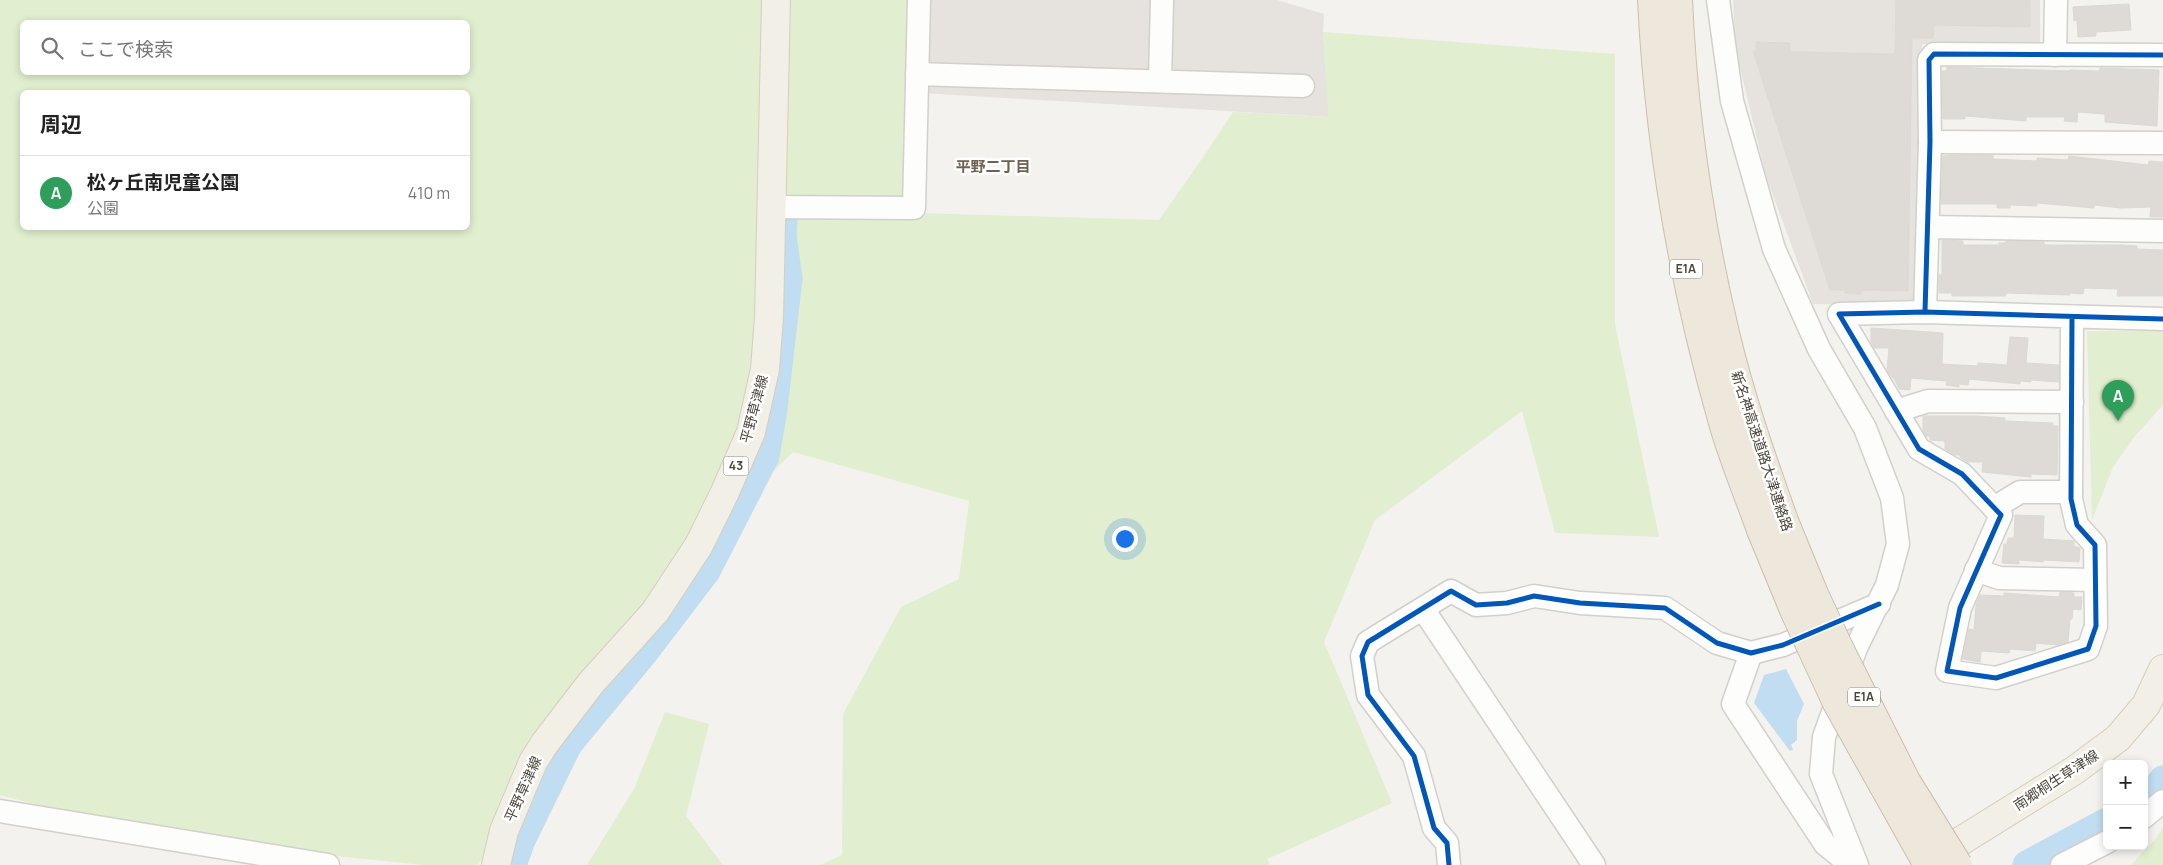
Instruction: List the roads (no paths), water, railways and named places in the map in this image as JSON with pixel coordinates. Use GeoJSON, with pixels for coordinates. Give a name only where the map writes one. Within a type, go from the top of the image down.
{"type":"FeatureCollection","features":[{"type":"Feature","properties":{"kind":"highway","name":"新名神高速道路大津連絡路"},"geometry":{"type":"LineString","coordinates":[[1652,0],[1664,140],[1681,243],[1702,345],[1722,421],[1772,525],[1814,594],[1843,657],[1906,781],[1958,865]]}},
{"type":"Feature","properties":{"kind":"highway","name":"新名神高速道路大津連絡路"},"geometry":{"type":"LineString","coordinates":[[1678,0],[1681,69],[1690,150],[1710,267],[1794,610],[1837,703],[1928,865]]}},
{"type":"Feature","properties":{"kind":"main road","name":"平野草津線"},"geometry":{"type":"LineString","coordinates":[[496,865],[504,831],[533,762],[545,743],[592,683],[655,612],[699,545],[751,432],[765,369],[769,317],[776,0]]}},
{"type":"Feature","properties":{"kind":"main road","name":"南郷桐生草津線"},"geometry":{"type":"LineString","coordinates":[[1922,865],[2075,770],[2118,738],[2146,706],[2163,669]]}},
{"type":"Feature","properties":{"kind":"street"},"geometry":{"type":"LineString","coordinates":[[772,207],[914,208],[920,0]]}},
{"type":"Feature","properties":{"kind":"street"},"geometry":{"type":"LineString","coordinates":[[1160,82],[1162,0]]}},
{"type":"Feature","properties":{"kind":"street"},"geometry":{"type":"LineString","coordinates":[[1718,0],[1732,101],[1774,249],[1819,350],[1865,428],[1892,498],[1898,544],[1887,585],[1856,648],[1824,737],[1821,774],[1856,865]]}},
{"type":"Feature","properties":{"kind":"street"},"geometry":{"type":"LineString","coordinates":[[2055,55],[2056,0]]}},
{"type":"Feature","properties":{"kind":"street"},"geometry":{"type":"LineString","coordinates":[[1924,312],[1930,142],[1929,60],[1934,54],[2163,55]]}},
{"type":"Feature","properties":{"kind":"street"},"geometry":{"type":"LineString","coordinates":[[917,74],[1303,86]]}},
{"type":"Feature","properties":{"kind":"street"},"geometry":{"type":"LineString","coordinates":[[1930,142],[2163,143]]}},
{"type":"Feature","properties":{"kind":"street"},"geometry":{"type":"LineString","coordinates":[[1928,227],[2163,231]]}},
{"type":"Feature","properties":{"kind":"street"},"geometry":{"type":"LineString","coordinates":[[2072,317],[2071,492],[2077,525],[2095,544],[2096,626],[2088,650],[1996,678],[1947,672],[1960,608],[2001,515],[1962,474],[1919,449],[1839,314],[1924,312],[2163,319]]}},
{"type":"Feature","properties":{"kind":"street"},"geometry":{"type":"LineString","coordinates":[[1896,411],[1928,401],[2072,402]]}},
{"type":"Feature","properties":{"kind":"street"},"geometry":{"type":"LineString","coordinates":[[1994,508],[2020,492],[2071,492]]}},
{"type":"Feature","properties":{"kind":"street"},"geometry":{"type":"LineString","coordinates":[[1976,570],[1999,578],[2095,580]]}},
{"type":"Feature","properties":{"kind":"street"},"geometry":{"type":"LineString","coordinates":[[1449,865],[1447,843],[1434,828],[1414,756],[1368,695],[1362,656],[1368,642],[1451,591],[1476,605],[1507,603],[1534,596],[1580,603],[1665,608],[1717,643],[1751,653],[1783,645],[1879,604]]}},
{"type":"Feature","properties":{"kind":"street"},"geometry":{"type":"LineString","coordinates":[[1423,608],[1594,865]]}},
{"type":"Feature","properties":{"kind":"street"},"geometry":{"type":"LineString","coordinates":[[1751,653],[1733,704],[1825,844],[1852,865]]}},
{"type":"Feature","properties":{"kind":"street"},"geometry":{"type":"LineString","coordinates":[[2148,813],[2163,800]]}},
{"type":"Feature","properties":{"kind":"street"},"geometry":{"type":"LineString","coordinates":[[0,811],[215,856],[328,865]]}},
{"type":"Feature","properties":{"kind":"street"},"geometry":{"type":"LineString","coordinates":[[2062,865],[2103,844]]}},
{"type":"Feature","properties":{"kind":"water"},"geometry":{"type":"Polygon","coordinates":[[[1786,669],[1804,704],[1797,721],[1797,740],[1791,745],[1793,750],[1790,751],[1754,703],[1764,675],[1786,669]]]}},
{"type":"Feature","properties":{"kind":"waterway"},"geometry":{"type":"LineString","coordinates":[[512,865],[521,840],[568,744],[645,651],[706,571],[765,456],[773,409],[788,278],[782,236],[783,220]]}},
{"type":"Feature","properties":{"kind":"waterway"},"geometry":{"type":"LineString","coordinates":[[2148,796],[2155,792],[2163,780]]}},
{"type":"Feature","properties":{"kind":"waterway"},"geometry":{"type":"LineString","coordinates":[[2027,865],[2103,824]]}},
{"type":"Feature","properties":{"kind":"place","name":"松ヶ丘南児童公園"},"geometry":{"type":"Point","coordinates":[2118,421]}},
{"type":"Feature","properties":{"kind":"district","name":"平野二丁目"},"geometry":{"type":"Point","coordinates":[993,167]}}]}
